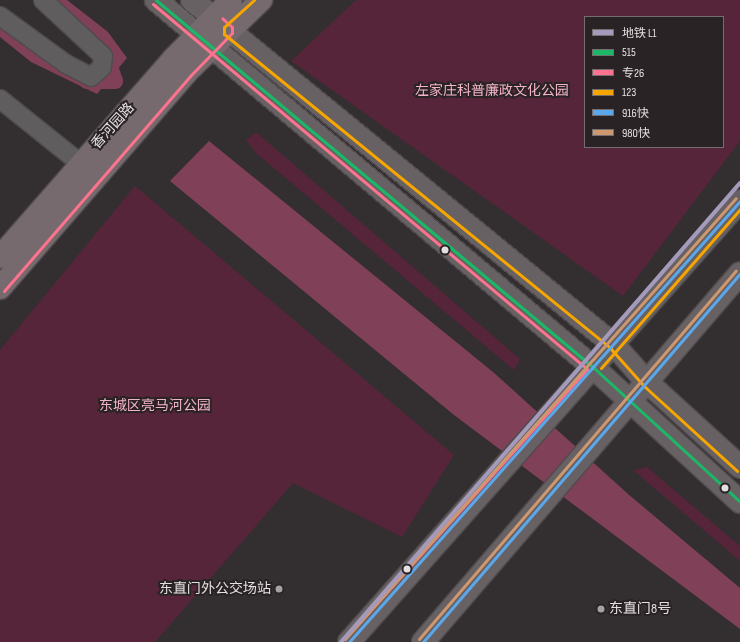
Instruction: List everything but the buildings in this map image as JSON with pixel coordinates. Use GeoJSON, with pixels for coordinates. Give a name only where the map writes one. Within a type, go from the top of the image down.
{"type":"FeatureCollection","features":[{"type":"Feature","properties":{"kind":"highway","name":"香河园路"},"geometry":{"type":"LineString","coordinates":[[220,23],[232,0]]}},
{"type":"Feature","properties":{"kind":"highway","name":"香河园路"},"geometry":{"type":"LineString","coordinates":[[0,257],[86,156],[180,65],[220,23],[261,0]]}},
{"type":"Feature","properties":{"kind":"highway","name":"香河园路"},"geometry":{"type":"LineString","coordinates":[[0,288],[118,153],[180,65]]}},
{"type":"Feature","properties":{"kind":"main road"},"geometry":{"type":"LineString","coordinates":[[156,0],[594,368],[629,402],[740,502]]}},
{"type":"Feature","properties":{"kind":"main road"},"geometry":{"type":"LineString","coordinates":[[192,0],[614,345],[647,382],[740,467]]}},
{"type":"Feature","properties":{"kind":"main road"},"geometry":{"type":"LineString","coordinates":[[349,642],[594,368],[740,201]]}},
{"type":"Feature","properties":{"kind":"main road"},"geometry":{"type":"LineString","coordinates":[[423,642],[740,274]]}},
{"type":"Feature","properties":{"kind":"street"},"geometry":{"type":"LineString","coordinates":[[0,16],[66,64],[91,77],[102,67],[103,56],[43,0]]}},
{"type":"Feature","properties":{"kind":"street"},"geometry":{"type":"LineString","coordinates":[[0,99],[86,156]]}},
{"type":"Feature","properties":{"kind":"green space","name":"左家庄科普廉政文化公园"},"geometry":{"type":"Polygon","coordinates":[[[356,0],[740,0],[740,141],[623,296],[291,61],[356,0]]]}},
{"type":"Feature","properties":{"kind":"green space"},"geometry":{"type":"Polygon","coordinates":[[[256,132],[520,359],[514,370],[256,153],[246,140],[256,132]]]}},
{"type":"Feature","properties":{"kind":"green space","name":"东城区亮马河公园"},"geometry":{"type":"Polygon","coordinates":[[[135,186],[454,455],[402,537],[293,483],[155,642],[0,642],[0,350],[135,186]]]}},
{"type":"Feature","properties":{"kind":"green space"},"geometry":{"type":"Polygon","coordinates":[[[647,467],[740,546],[740,561],[633,470],[647,467]]]}},
{"type":"Feature","properties":{"kind":"shaded area"},"geometry":{"type":"Polygon","coordinates":[[[43,0],[67,0],[108,32],[127,58],[97,94],[31,62],[0,37],[0,16],[66,64],[102,67],[43,0]]]}},
{"type":"Feature","properties":{"kind":"shaded area"},"geometry":{"type":"Polygon","coordinates":[[[209,141],[493,372],[628,494],[740,588],[740,629],[454,415],[170,181],[209,141]]]}},
{"type":"Feature","properties":{"kind":"waterway"},"geometry":{"type":"LineString","coordinates":[[87,81],[115,81],[106,55]]}},
{"type":"Feature","properties":{"kind":"metro line","name":"L1"},"geometry":{"type":"LineString","coordinates":[[341,642],[740,183]]}},
{"type":"Feature","properties":{"kind":"transit line","name":"515"},"geometry":{"type":"LineString","coordinates":[[156,0],[594,368],[740,502]]}},
{"type":"Feature","properties":{"kind":"transit line","name":"123"},"geometry":{"type":"LineString","coordinates":[[254,0],[224,27],[224,34],[611,349],[644,386],[737,471]]}},
{"type":"Feature","properties":{"kind":"transit line","name":"专26"},"geometry":{"type":"LineString","coordinates":[[153,4],[587,369],[345,639]]}},
{"type":"Feature","properties":{"kind":"transit line","name":"专26"},"geometry":{"type":"LineString","coordinates":[[4,291],[190,76],[232,33],[232,27],[222,18]]}},
{"type":"Feature","properties":{"kind":"transit line","name":"980快"},"geometry":{"type":"LineString","coordinates":[[345,639],[736,198]]}},
{"type":"Feature","properties":{"kind":"transit line","name":"916快"},"geometry":{"type":"LineString","coordinates":[[349,642],[740,201]]}},
{"type":"Feature","properties":{"kind":"transit line","name":"123"},"geometry":{"type":"LineString","coordinates":[[601,368],[740,209]]}},
{"type":"Feature","properties":{"kind":"transit line","name":"980快"},"geometry":{"type":"LineString","coordinates":[[419,639],[736,271]]}},
{"type":"Feature","properties":{"kind":"transit line","name":"916快"},"geometry":{"type":"LineString","coordinates":[[423,642],[740,274]]}},
{"type":"Feature","properties":{"kind":"place","name":"东直门外公交场站"},"geometry":{"type":"Point","coordinates":[279,589]}},
{"type":"Feature","properties":{"kind":"place","name":"东直门8号"},"geometry":{"type":"Point","coordinates":[601,609]}}]}
